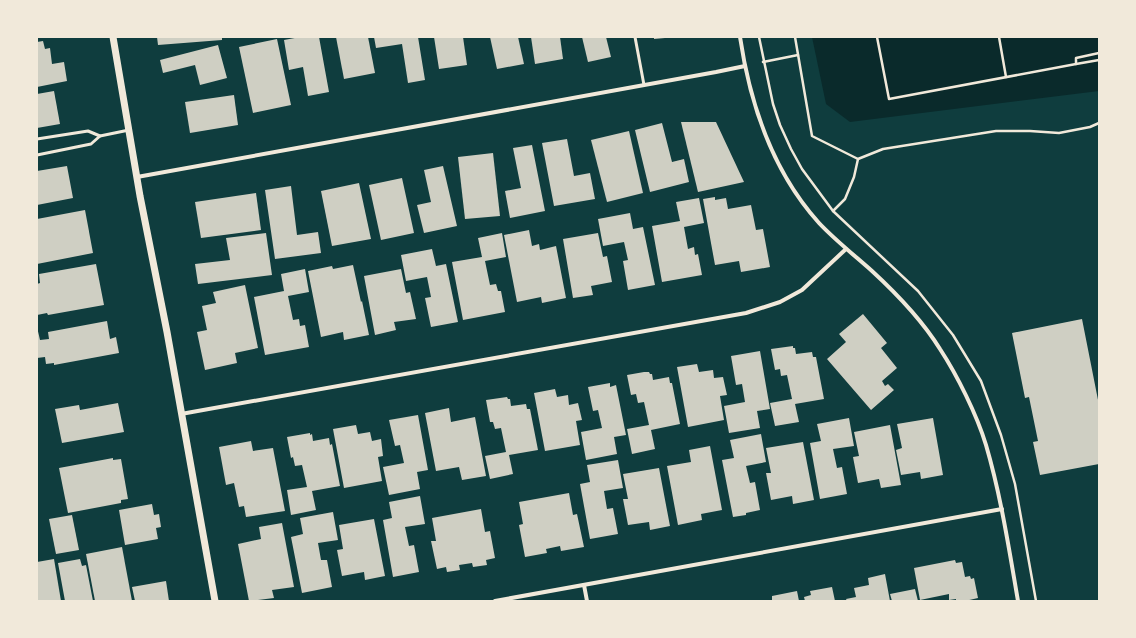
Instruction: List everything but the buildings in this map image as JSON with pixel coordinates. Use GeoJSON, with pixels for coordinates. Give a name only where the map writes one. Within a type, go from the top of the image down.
{"type":"FeatureCollection","features":[{"type":"Feature","properties":{"kind":"street"},"geometry":{"type":"LineString","coordinates":[[113,37],[137,178],[167,332],[214,601]]}},
{"type":"Feature","properties":{"kind":"street"},"geometry":{"type":"LineString","coordinates":[[740,37],[745,66],[755,106],[768,142],[788,180],[819,223],[873,272],[920,320],[941,350],[969,402],[986,445],[1002,509],[1018,601]]}},
{"type":"Feature","properties":{"kind":"street"},"geometry":{"type":"LineString","coordinates":[[137,178],[745,66]]}},
{"type":"Feature","properties":{"kind":"street"},"geometry":{"type":"LineString","coordinates":[[181,414],[746,313],[780,302],[802,290],[846,248]]}},
{"type":"Feature","properties":{"kind":"street"},"geometry":{"type":"LineString","coordinates":[[495,601],[1002,509]]}},
{"type":"Feature","properties":{"kind":"street"},"geometry":{"type":"LineString","coordinates":[[584,585],[587,601]]}},
{"type":"Feature","properties":{"kind":"lane"},"geometry":{"type":"LineString","coordinates":[[635,37],[644,85]]}},
{"type":"Feature","properties":{"kind":"lane"},"geometry":{"type":"LineString","coordinates":[[37,155],[91,144],[100,136],[129,130]]}},
{"type":"Feature","properties":{"kind":"lane"},"geometry":{"type":"LineString","coordinates":[[37,139],[88,131],[100,136]]}},
{"type":"Feature","properties":{"kind":"path"},"geometry":{"type":"LineString","coordinates":[[759,37],[773,104],[790,149],[809,180],[832,211],[845,199],[854,177],[858,159]]}},
{"type":"Feature","properties":{"kind":"path"},"geometry":{"type":"LineString","coordinates":[[795,37],[812,136],[858,159],[883,149],[996,132],[1030,131],[1059,133],[1090,127],[1099,123]]}},
{"type":"Feature","properties":{"kind":"path"},"geometry":{"type":"LineString","coordinates":[[877,37],[889,99],[1099,60]]}},
{"type":"Feature","properties":{"kind":"path"},"geometry":{"type":"LineString","coordinates":[[999,37],[1006,77]]}},
{"type":"Feature","properties":{"kind":"path"},"geometry":{"type":"LineString","coordinates":[[1076,64],[1076,58],[1099,53]]}},
{"type":"Feature","properties":{"kind":"path"},"geometry":{"type":"LineString","coordinates":[[763,62],[798,55]]}},
{"type":"Feature","properties":{"kind":"water"},"geometry":{"type":"Polygon","coordinates":[[[812,37],[1099,37],[1099,91],[850,122],[826,104],[812,37]]]}}]}
